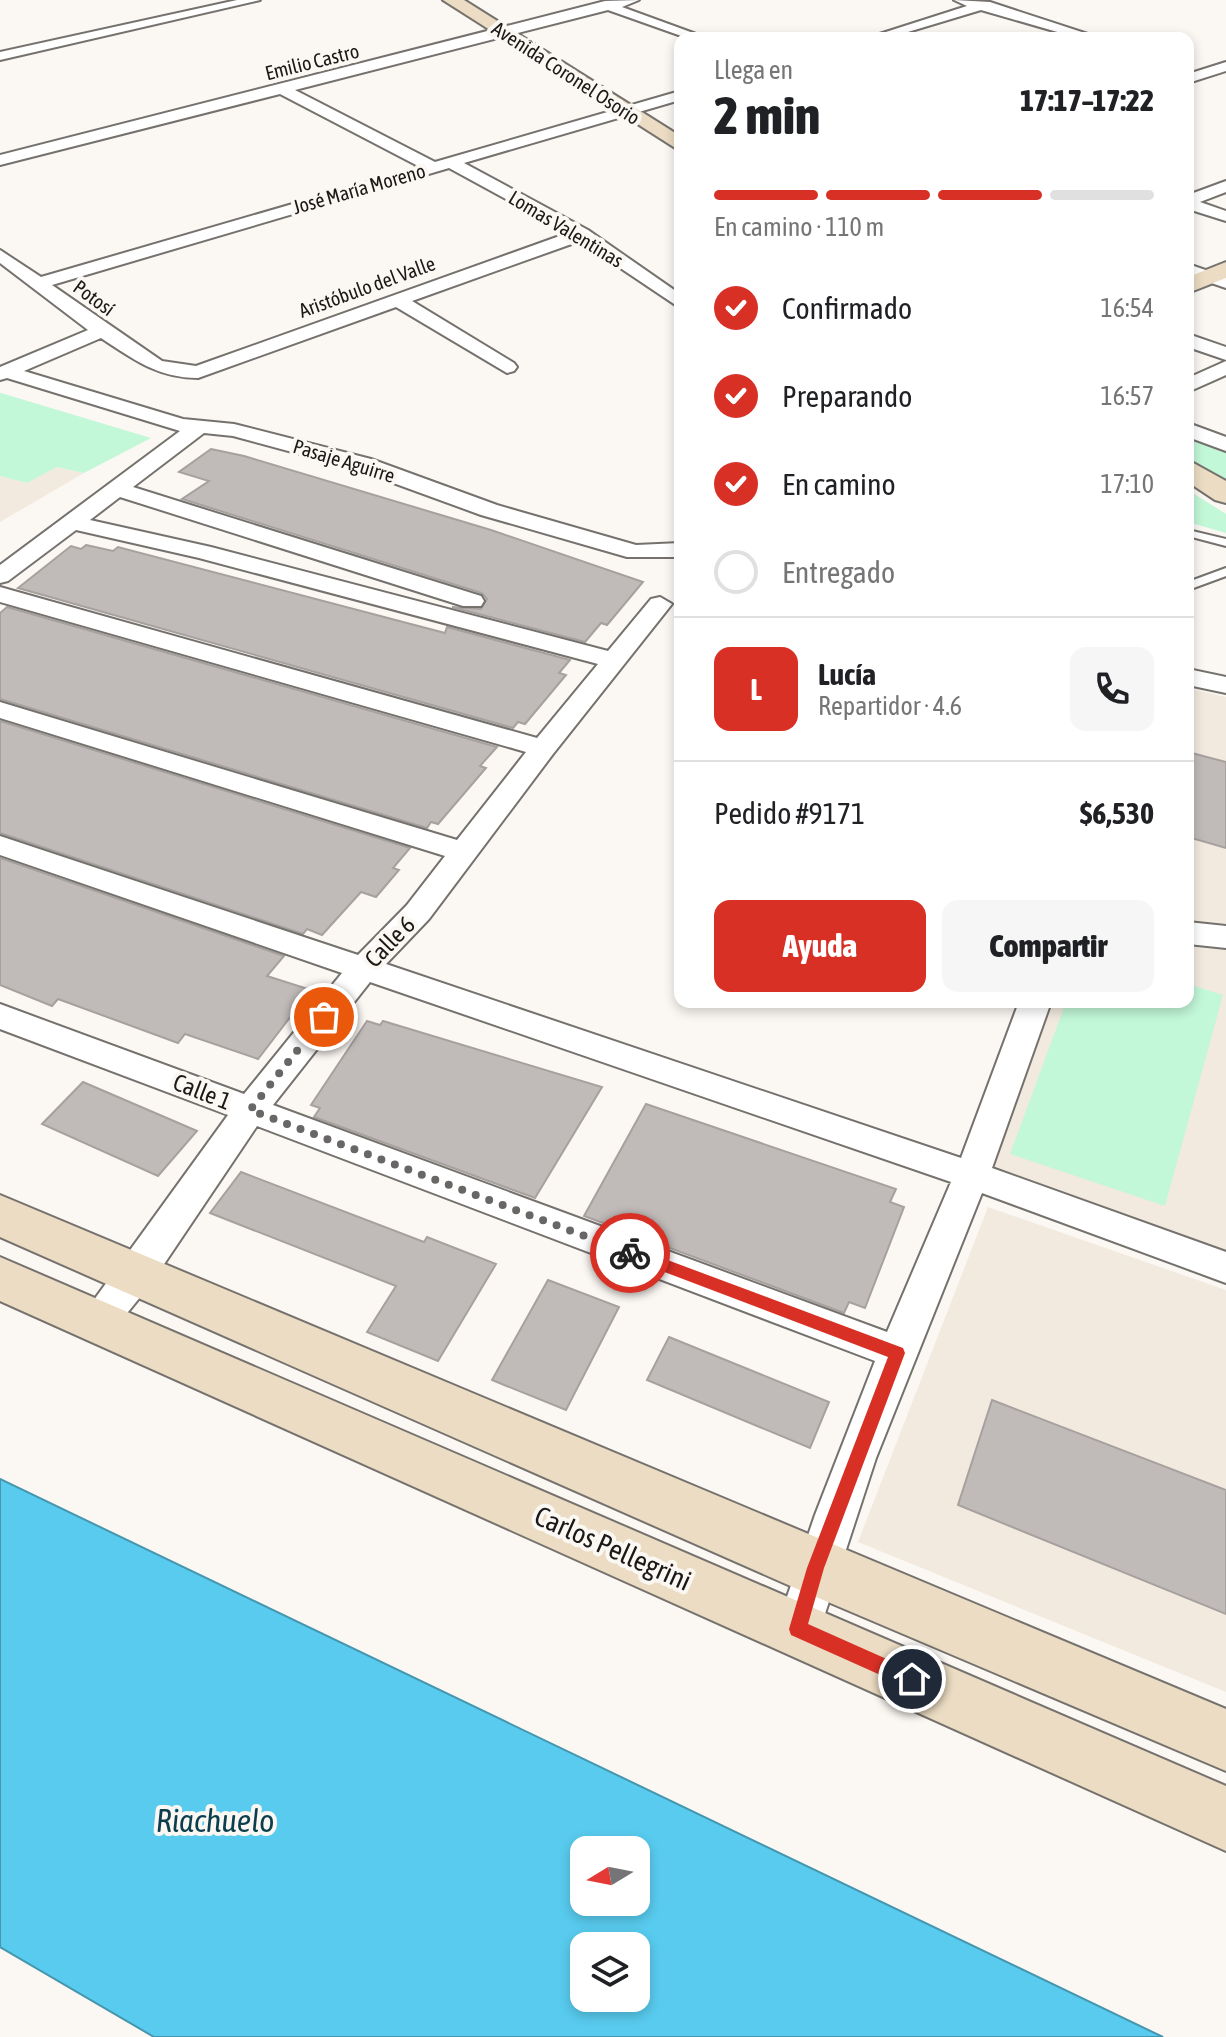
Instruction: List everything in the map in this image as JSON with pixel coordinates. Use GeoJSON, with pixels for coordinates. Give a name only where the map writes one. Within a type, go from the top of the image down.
{"type":"FeatureCollection","features":[{"type":"Feature","properties":{"kind":"main road","name":"Avenida Coronel Osorio"},"geometry":{"type":"LineString","coordinates":[[452,0],[674,141]]}},
{"type":"Feature","properties":{"kind":"main road"},"geometry":{"type":"LineString","coordinates":[[1194,473],[1226,494]]}},
{"type":"Feature","properties":{"kind":"main road"},"geometry":{"type":"LineString","coordinates":[[0,1215],[816,1568],[1226,1740]]}},
{"type":"Feature","properties":{"kind":"main road","name":"Carlos Pellegrini"},"geometry":{"type":"LineString","coordinates":[[0,1278],[1226,1819]]}},
{"type":"Feature","properties":{"kind":"street"},"geometry":{"type":"LineString","coordinates":[[0,56],[254,0]]}},
{"type":"Feature","properties":{"kind":"street"},"geometry":{"type":"LineString","coordinates":[[591,0],[683,32]]}},
{"type":"Feature","properties":{"kind":"street","name":"Emilio Castro"},"geometry":{"type":"LineString","coordinates":[[0,160],[633,0]]}},
{"type":"Feature","properties":{"kind":"street"},"geometry":{"type":"LineString","coordinates":[[960,0],[1072,32]]}},
{"type":"Feature","properties":{"kind":"street"},"geometry":{"type":"LineString","coordinates":[[894,32],[1004,0]]}},
{"type":"Feature","properties":{"kind":"street"},"geometry":{"type":"LineString","coordinates":[[1194,77],[1226,66]]}},
{"type":"Feature","properties":{"kind":"street"},"geometry":{"type":"LineString","coordinates":[[1194,67],[1226,76]]}},
{"type":"Feature","properties":{"kind":"street","name":"Lomas Valentinas"},"geometry":{"type":"LineString","coordinates":[[284,90],[582,234],[674,298]]}},
{"type":"Feature","properties":{"kind":"street","name":"José María Moreno"},"geometry":{"type":"LineString","coordinates":[[38,284],[674,97]]}},
{"type":"Feature","properties":{"kind":"street"},"geometry":{"type":"LineString","coordinates":[[1194,199],[1226,186]]}},
{"type":"Feature","properties":{"kind":"street"},"geometry":{"type":"LineString","coordinates":[[1194,204],[1226,216]]}},
{"type":"Feature","properties":{"kind":"street","name":"Aristóbulo del Valle"},"geometry":{"type":"LineString","coordinates":[[167,370],[198,372],[582,234]]}},
{"type":"Feature","properties":{"kind":"street","name":"Potosí"},"geometry":{"type":"LineString","coordinates":[[0,255],[102,331],[167,370]]}},
{"type":"Feature","properties":{"kind":"street"},"geometry":{"type":"LineString","coordinates":[[397,300],[507,367]]}},
{"type":"Feature","properties":{"kind":"street"},"geometry":{"type":"LineString","coordinates":[[3,373],[102,331]]}},
{"type":"Feature","properties":{"kind":"street"},"geometry":{"type":"LineString","coordinates":[[1194,342],[1226,354]]}},
{"type":"Feature","properties":{"kind":"street"},"geometry":{"type":"LineString","coordinates":[[1194,383],[1226,367]]}},
{"type":"Feature","properties":{"kind":"street","name":"Pasaje Aguirre"},"geometry":{"type":"LineString","coordinates":[[3,373],[198,428],[234,430],[363,464],[489,510],[635,552],[674,550]]}},
{"type":"Feature","properties":{"kind":"street"},"geometry":{"type":"LineString","coordinates":[[0,576],[198,428]]}},
{"type":"Feature","properties":{"kind":"street"},"geometry":{"type":"LineString","coordinates":[[1194,432],[1226,445]]}},
{"type":"Feature","properties":{"kind":"street"},"geometry":{"type":"LineString","coordinates":[[115,488],[534,621],[618,652]]}},
{"type":"Feature","properties":{"kind":"street"},"geometry":{"type":"LineString","coordinates":[[70,522],[618,652]]}},
{"type":"Feature","properties":{"kind":"street"},"geometry":{"type":"LineString","coordinates":[[0,594],[543,748]]}},
{"type":"Feature","properties":{"kind":"street","name":"Calle 6"},"geometry":{"type":"LineString","coordinates":[[97,1322],[137,1274],[250,1110],[362,970],[418,912],[618,652],[660,604]]}},
{"type":"Feature","properties":{"kind":"street"},"geometry":{"type":"LineString","coordinates":[[1194,678],[1226,685]]}},
{"type":"Feature","properties":{"kind":"street"},"geometry":{"type":"LineString","coordinates":[[0,710],[463,852]]}},
{"type":"Feature","properties":{"kind":"street"},"geometry":{"type":"LineString","coordinates":[[0,845],[971,1175],[1226,1268]]}},
{"type":"Feature","properties":{"kind":"street"},"geometry":{"type":"LineString","coordinates":[[1194,934],[1226,937]]}},
{"type":"Feature","properties":{"kind":"street"},"geometry":{"type":"LineString","coordinates":[[798,1629],[816,1568],[898,1353],[971,1175],[1033,1008]]}},
{"type":"Feature","properties":{"kind":"street","name":"Calle 1"},"geometry":{"type":"LineString","coordinates":[[0,1016],[898,1353]]}},
{"type":"Feature","properties":{"kind":"lane"},"geometry":{"type":"LineString","coordinates":[[1194,535],[1226,543]]}},
{"type":"Feature","properties":{"kind":"lane"},"geometry":{"type":"LineString","coordinates":[[1194,584],[1226,572]]}},
{"type":"Feature","properties":{"kind":"shaded area"},"geometry":{"type":"Polygon","coordinates":[[[57,467],[84,473],[0,522],[0,476],[27,483],[57,467]]]}},
{"type":"Feature","properties":{"kind":"shaded area"},"geometry":{"type":"Polygon","coordinates":[[[1194,689],[1226,697],[1226,1251],[986,1168],[1046,1008],[1194,1008],[1194,689]]]}},
{"type":"Feature","properties":{"kind":"shaded area"},"geometry":{"type":"Polygon","coordinates":[[[988,1207],[1226,1290],[1226,1692],[858,1542],[988,1207]]]}},
{"type":"Feature","properties":{"kind":"green space"},"geometry":{"type":"Polygon","coordinates":[[[0,393],[151,438],[84,473],[57,467],[27,483],[0,476],[0,393]]]}},
{"type":"Feature","properties":{"kind":"green space"},"geometry":{"type":"Polygon","coordinates":[[[1194,437],[1226,450],[1226,483],[1194,462],[1194,437]]]}},
{"type":"Feature","properties":{"kind":"green space"},"geometry":{"type":"Polygon","coordinates":[[[1194,494],[1226,514],[1226,533],[1194,524],[1194,494]]]}},
{"type":"Feature","properties":{"kind":"green space"},"geometry":{"type":"Polygon","coordinates":[[[1194,986],[1223,995],[1165,1206],[1010,1154],[1064,1008],[1194,1008],[1194,986]]]}},
{"type":"Feature","properties":{"kind":"water","name":"Riachuelo"},"geometry":{"type":"Polygon","coordinates":[[[0,1479],[1163,2037],[154,2037],[0,1947],[0,1479]]]}},
{"type":"Feature","properties":{"kind":"building"},"geometry":{"type":"Polygon","coordinates":[[[211,449],[244,456],[491,530],[643,582],[607,625],[601,623],[585,642],[452,607],[481,609],[487,599],[482,593],[182,499],[209,481],[179,472],[211,449]]]}},
{"type":"Feature","properties":{"kind":"building"},"geometry":{"type":"Polygon","coordinates":[[[86,545],[113,551],[118,547],[445,633],[447,627],[570,660],[559,673],[566,675],[525,724],[518,722],[513,728],[18,588],[71,546],[81,549],[86,545]]]}},
{"type":"Feature","properties":{"kind":"building"},"geometry":{"type":"Polygon","coordinates":[[[7,607],[497,747],[480,766],[486,768],[438,824],[431,822],[427,828],[0,699],[0,613],[7,607]]]}},
{"type":"Feature","properties":{"kind":"building"},"geometry":{"type":"Polygon","coordinates":[[[0,721],[410,848],[393,868],[399,870],[376,897],[361,892],[322,935],[307,929],[303,934],[0,833],[0,721]]]}},
{"type":"Feature","properties":{"kind":"building"},"geometry":{"type":"Polygon","coordinates":[[[1194,754],[1226,762],[1226,848],[1194,839],[1194,754]]]}},
{"type":"Feature","properties":{"kind":"building"},"geometry":{"type":"Polygon","coordinates":[[[0,858],[284,956],[267,976],[311,990],[258,1059],[185,1034],[178,1043],[58,999],[52,1006],[0,985],[0,858]]]}},
{"type":"Feature","properties":{"kind":"building"},"geometry":{"type":"Polygon","coordinates":[[[367,1021],[380,1025],[383,1021],[602,1087],[535,1198],[314,1117],[320,1108],[311,1105],[367,1021]]]}},
{"type":"Feature","properties":{"kind":"building"},"geometry":{"type":"Polygon","coordinates":[[[83,1082],[197,1131],[158,1176],[42,1124],[83,1082]]]}},
{"type":"Feature","properties":{"kind":"building"},"geometry":{"type":"Polygon","coordinates":[[[646,1104],[896,1189],[890,1202],[904,1207],[865,1308],[849,1302],[844,1313],[584,1216],[646,1104]]]}},
{"type":"Feature","properties":{"kind":"building"},"geometry":{"type":"Polygon","coordinates":[[[241,1172],[424,1242],[427,1237],[496,1264],[438,1361],[367,1332],[396,1286],[210,1213],[241,1172]]]}},
{"type":"Feature","properties":{"kind":"building"},"geometry":{"type":"Polygon","coordinates":[[[548,1280],[619,1307],[566,1410],[492,1380],[548,1280]]]}},
{"type":"Feature","properties":{"kind":"building"},"geometry":{"type":"Polygon","coordinates":[[[669,1337],[829,1402],[810,1448],[647,1380],[669,1337]]]}},
{"type":"Feature","properties":{"kind":"building"},"geometry":{"type":"Polygon","coordinates":[[[992,1400],[1226,1490],[1226,1614],[958,1505],[992,1400]]]}},
{"type":"Feature","properties":{"kind":"way so far"},"geometry":{"type":"LineString","coordinates":[[324,1017],[250,1110],[630,1253]]}},
{"type":"Feature","properties":{"kind":"route"},"geometry":{"type":"LineString","coordinates":[[630,1253],[898,1353],[816,1568],[798,1629],[912,1679]]}}]}
